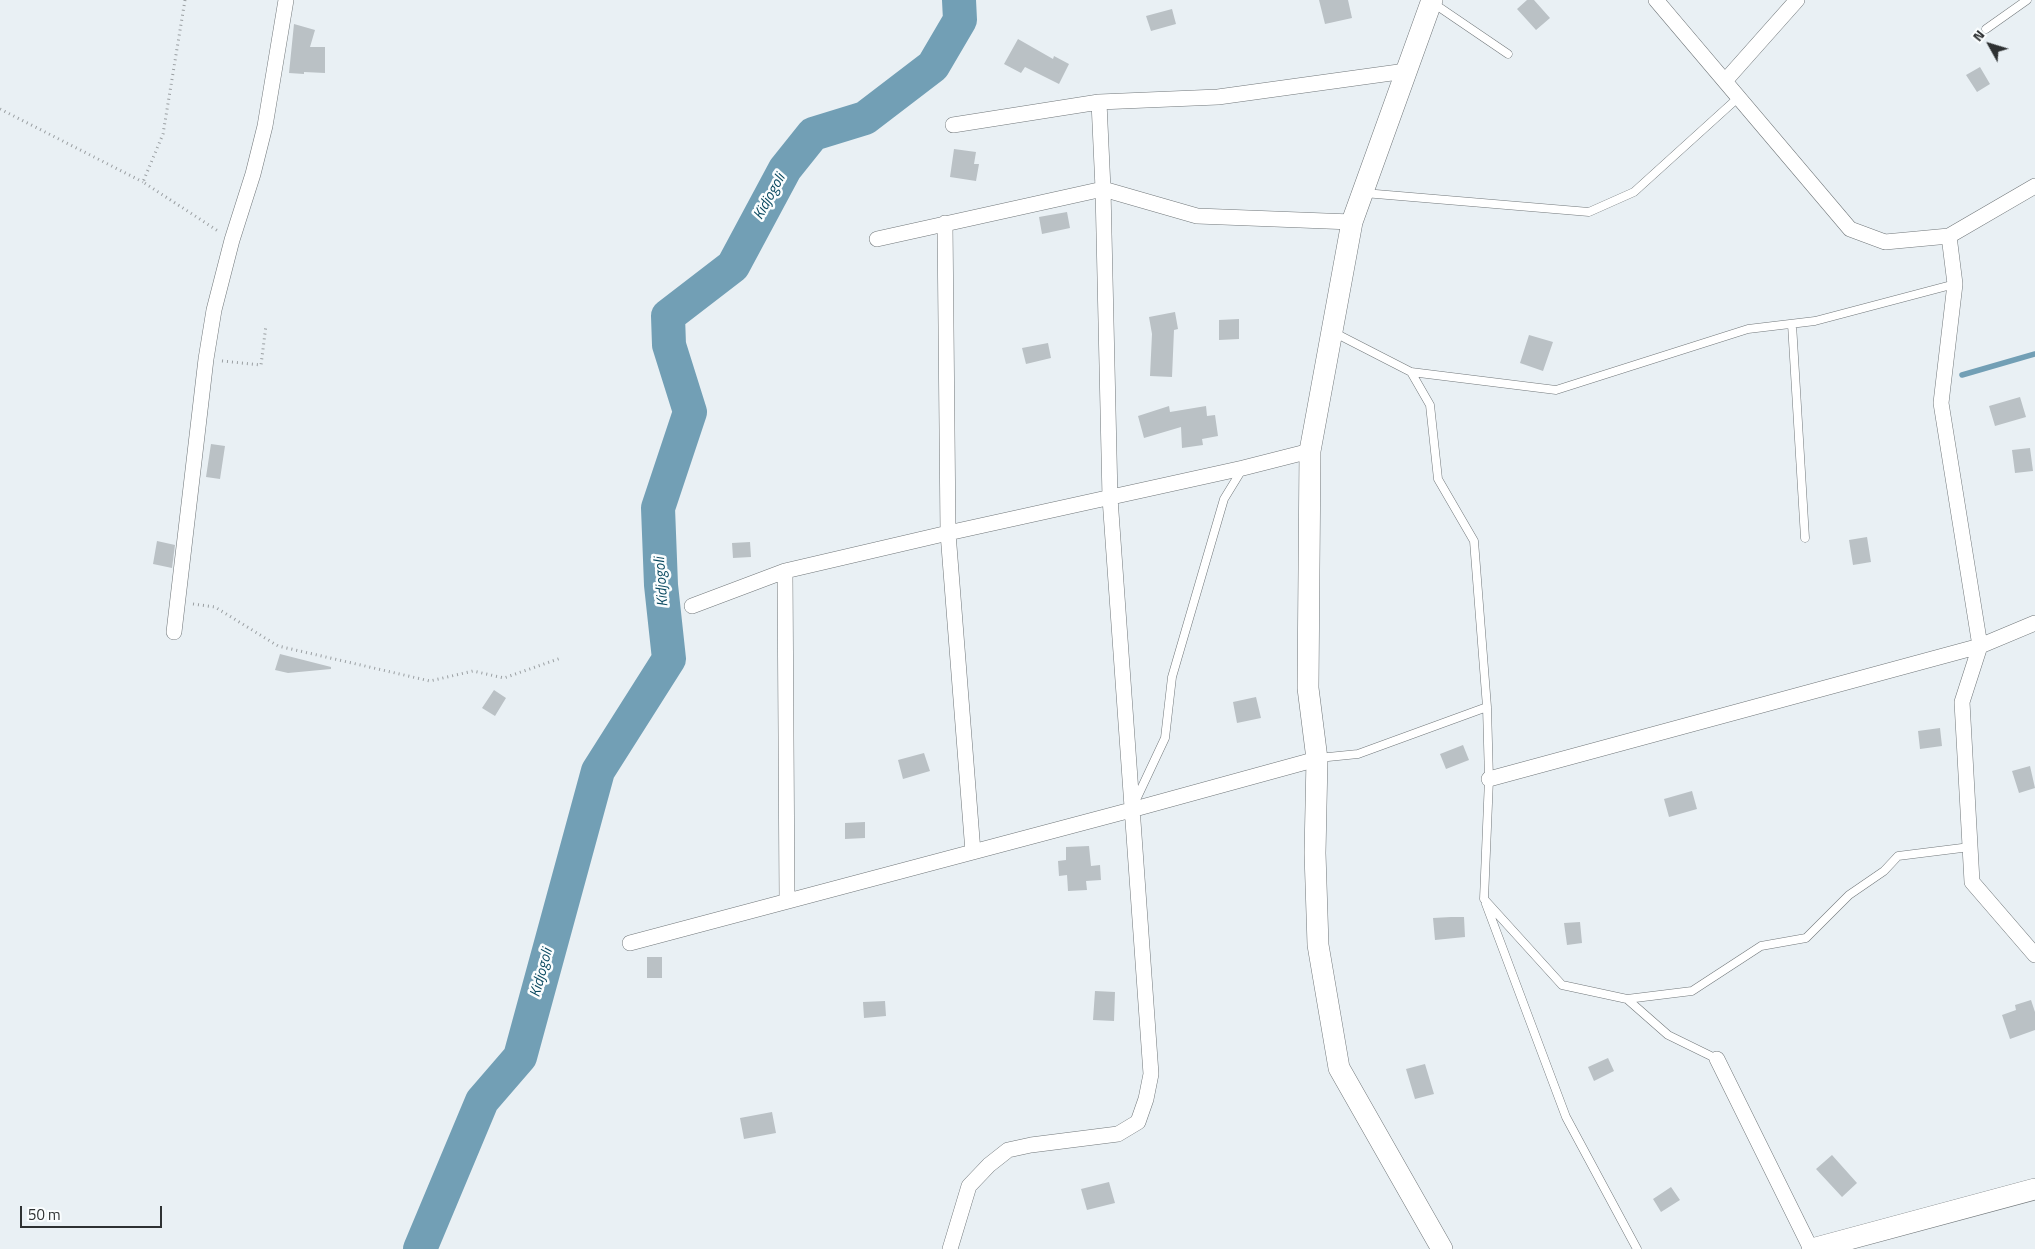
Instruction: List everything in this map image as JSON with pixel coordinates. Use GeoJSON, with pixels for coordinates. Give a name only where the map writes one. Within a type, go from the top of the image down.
{"type":"FeatureCollection","features":[{"type":"Feature","properties":{"kind":"street"},"geometry":{"type":"LineString","coordinates":[[174,632],[206,359],[214,310],[265,126],[286,0]]}},
{"type":"Feature","properties":{"kind":"street"},"geometry":{"type":"LineString","coordinates":[[1656,0],[1740,96],[1850,229],[1885,242],[1949,236],[2035,186]]}},
{"type":"Feature","properties":{"kind":"street"},"geometry":{"type":"LineString","coordinates":[[1725,81],[1797,0]]}},
{"type":"Feature","properties":{"kind":"street"},"geometry":{"type":"LineString","coordinates":[[1432,1],[1352,222],[1310,451],[1308,688],[1317,758],[1315,854],[1318,945],[1339,1068],[1442,1249]]}},
{"type":"Feature","properties":{"kind":"street"},"geometry":{"type":"LineString","coordinates":[[953,125],[1099,102],[1218,97],[1406,71]]}},
{"type":"Feature","properties":{"kind":"street"},"geometry":{"type":"LineString","coordinates":[[950,1249],[969,1186],[989,1165],[1008,1150],[1031,1145],[1118,1134],[1138,1122],[1146,1099],[1151,1074],[1110,498],[1104,188],[1099,102]]}},
{"type":"Feature","properties":{"kind":"street"},"geometry":{"type":"LineString","coordinates":[[877,238],[1104,188],[1197,216],[1352,222]]}},
{"type":"Feature","properties":{"kind":"street"},"geometry":{"type":"LineString","coordinates":[[945,223],[948,533],[973,852]]}},
{"type":"Feature","properties":{"kind":"street"},"geometry":{"type":"LineString","coordinates":[[1949,236],[1955,284],[1941,404],[1980,646],[1962,702],[1972,882],[2035,955]]}},
{"type":"Feature","properties":{"kind":"street"},"geometry":{"type":"LineString","coordinates":[[692,606],[785,571],[1243,468],[1310,451]]}},
{"type":"Feature","properties":{"kind":"street"},"geometry":{"type":"LineString","coordinates":[[785,571],[787,901]]}},
{"type":"Feature","properties":{"kind":"street"},"geometry":{"type":"LineString","coordinates":[[1489,779],[1980,646],[2035,623]]}},
{"type":"Feature","properties":{"kind":"street"},"geometry":{"type":"LineString","coordinates":[[630,943],[1131,810],[1317,758]]}},
{"type":"Feature","properties":{"kind":"street"},"geometry":{"type":"LineString","coordinates":[[1718,1059],[1811,1249],[2035,1189]]}},
{"type":"Feature","properties":{"kind":"lane"},"geometry":{"type":"LineString","coordinates":[[1986,29],[2027,0]]}},
{"type":"Feature","properties":{"kind":"lane"},"geometry":{"type":"LineString","coordinates":[[1432,1],[1508,54]]}},
{"type":"Feature","properties":{"kind":"lane"},"geometry":{"type":"LineString","coordinates":[[1362,193],[1589,212],[1634,192],[1740,96]]}},
{"type":"Feature","properties":{"kind":"lane"},"geometry":{"type":"LineString","coordinates":[[1332,332],[1411,372],[1556,390],[1748,329],[1816,321],[1955,284]]}},
{"type":"Feature","properties":{"kind":"lane"},"geometry":{"type":"LineString","coordinates":[[1792,324],[1805,538]]}},
{"type":"Feature","properties":{"kind":"lane"},"geometry":{"type":"LineString","coordinates":[[1411,372],[1430,405],[1438,478],[1474,541],[1487,707],[1489,779],[1484,899],[1566,1117],[1638,1249]]}},
{"type":"Feature","properties":{"kind":"lane"},"geometry":{"type":"LineString","coordinates":[[1131,810],[1165,738],[1172,677],[1224,499],[1243,468]]}},
{"type":"Feature","properties":{"kind":"lane"},"geometry":{"type":"LineString","coordinates":[[1317,758],[1358,754],[1487,707]]}},
{"type":"Feature","properties":{"kind":"lane"},"geometry":{"type":"LineString","coordinates":[[1484,899],[1562,985],[1627,999],[1692,991],[1761,946],[1806,938],[1849,894],[1884,871],[1898,856],[1970,847]]}},
{"type":"Feature","properties":{"kind":"lane"},"geometry":{"type":"LineString","coordinates":[[1627,999],[1668,1035],[1718,1059]]}},
{"type":"Feature","properties":{"kind":"path"},"geometry":{"type":"LineString","coordinates":[[143,182],[163,134],[185,0]]}},
{"type":"Feature","properties":{"kind":"path"},"geometry":{"type":"LineString","coordinates":[[0,110],[143,182],[232,240]]}},
{"type":"Feature","properties":{"kind":"path"},"geometry":{"type":"LineString","coordinates":[[206,359],[261,365],[266,325]]}},
{"type":"Feature","properties":{"kind":"path"},"geometry":{"type":"LineString","coordinates":[[177,601],[215,607],[278,646],[430,681],[473,671],[504,678],[561,658]]}},
{"type":"Feature","properties":{"kind":"building"},"geometry":{"type":"Polygon","coordinates":[[[1319,0],[1348,0],[1352,18],[1325,24],[1319,0]]]}},
{"type":"Feature","properties":{"kind":"building"},"geometry":{"type":"Polygon","coordinates":[[[1527,0],[1534,0],[1550,18],[1536,30],[1517,9],[1527,0]]]}},
{"type":"Feature","properties":{"kind":"building"},"geometry":{"type":"Polygon","coordinates":[[[1172,9],[1176,24],[1151,31],[1146,16],[1172,9]]]}},
{"type":"Feature","properties":{"kind":"building"},"geometry":{"type":"Polygon","coordinates":[[[294,24],[315,30],[310,47],[325,47],[325,73],[289,73],[294,24]]]}},
{"type":"Feature","properties":{"kind":"building"},"geometry":{"type":"Polygon","coordinates":[[[1018,39],[1053,59],[1054,56],[1069,64],[1059,84],[1025,67],[1021,73],[1004,64],[1018,39]]]}},
{"type":"Feature","properties":{"kind":"building"},"geometry":{"type":"Polygon","coordinates":[[[1980,67],[1990,84],[1977,92],[1966,75],[1980,67]]]}},
{"type":"Feature","properties":{"kind":"building"},"geometry":{"type":"Polygon","coordinates":[[[954,149],[976,152],[974,164],[979,164],[976,181],[950,177],[954,149]]]}},
{"type":"Feature","properties":{"kind":"building"},"geometry":{"type":"Polygon","coordinates":[[[1067,212],[1070,228],[1042,234],[1039,217],[1067,212]]]}},
{"type":"Feature","properties":{"kind":"building"},"geometry":{"type":"Polygon","coordinates":[[[1175,312],[1178,329],[1174,330],[1172,377],[1150,376],[1152,334],[1149,317],[1175,312]]]}},
{"type":"Feature","properties":{"kind":"building"},"geometry":{"type":"Polygon","coordinates":[[[1239,319],[1239,339],[1219,340],[1219,320],[1239,319]]]}},
{"type":"Feature","properties":{"kind":"building"},"geometry":{"type":"Polygon","coordinates":[[[1529,335],[1553,342],[1543,371],[1520,363],[1529,335]]]}},
{"type":"Feature","properties":{"kind":"building"},"geometry":{"type":"Polygon","coordinates":[[[1048,343],[1051,358],[1026,364],[1022,348],[1048,343]]]}},
{"type":"Feature","properties":{"kind":"building"},"geometry":{"type":"Polygon","coordinates":[[[2020,397],[2026,417],[1995,426],[1989,406],[2020,397]]]}},
{"type":"Feature","properties":{"kind":"building"},"geometry":{"type":"Polygon","coordinates":[[[1169,406],[1170,412],[1206,406],[1207,416],[1215,415],[1218,436],[1202,439],[1203,445],[1182,448],[1181,427],[1144,438],[1138,416],[1169,406]]]}},
{"type":"Feature","properties":{"kind":"building"},"geometry":{"type":"Polygon","coordinates":[[[211,444],[225,446],[220,479],[206,477],[211,444]]]}},
{"type":"Feature","properties":{"kind":"building"},"geometry":{"type":"Polygon","coordinates":[[[2030,448],[2033,471],[2015,473],[2012,450],[2030,448]]]}},
{"type":"Feature","properties":{"kind":"building"},"geometry":{"type":"Polygon","coordinates":[[[1867,537],[1871,562],[1853,565],[1849,540],[1867,537]]]}},
{"type":"Feature","properties":{"kind":"building"},"geometry":{"type":"Polygon","coordinates":[[[157,541],[175,545],[172,568],[153,564],[157,541]]]}},
{"type":"Feature","properties":{"kind":"building"},"geometry":{"type":"Polygon","coordinates":[[[750,542],[751,557],[733,558],[732,543],[750,542]]]}},
{"type":"Feature","properties":{"kind":"building"},"geometry":{"type":"Polygon","coordinates":[[[280,654],[331,667],[331,669],[288,673],[275,670],[280,654]]]}},
{"type":"Feature","properties":{"kind":"building"},"geometry":{"type":"Polygon","coordinates":[[[494,690],[506,698],[495,716],[482,708],[494,690]]]}},
{"type":"Feature","properties":{"kind":"building"},"geometry":{"type":"Polygon","coordinates":[[[1256,697],[1261,718],[1237,723],[1233,702],[1256,697]]]}},
{"type":"Feature","properties":{"kind":"building"},"geometry":{"type":"Polygon","coordinates":[[[1940,728],[1942,746],[1920,749],[1918,731],[1940,728]]]}},
{"type":"Feature","properties":{"kind":"building"},"geometry":{"type":"Polygon","coordinates":[[[1463,745],[1469,760],[1446,769],[1440,754],[1463,745]]]}},
{"type":"Feature","properties":{"kind":"building"},"geometry":{"type":"Polygon","coordinates":[[[924,753],[930,771],[903,779],[898,760],[924,753]]]}},
{"type":"Feature","properties":{"kind":"building"},"geometry":{"type":"Polygon","coordinates":[[[2030,766],[2035,788],[2019,793],[2012,771],[2030,766]]]}},
{"type":"Feature","properties":{"kind":"building"},"geometry":{"type":"Polygon","coordinates":[[[1692,791],[1697,809],[1669,817],[1664,799],[1692,791]]]}},
{"type":"Feature","properties":{"kind":"building"},"geometry":{"type":"Polygon","coordinates":[[[865,822],[865,838],[845,839],[845,823],[865,822]]]}},
{"type":"Feature","properties":{"kind":"building"},"geometry":{"type":"Polygon","coordinates":[[[1089,846],[1091,866],[1100,865],[1101,880],[1086,881],[1087,890],[1068,891],[1067,875],[1059,876],[1058,861],[1066,860],[1066,847],[1089,846]]]}},
{"type":"Feature","properties":{"kind":"building"},"geometry":{"type":"Polygon","coordinates":[[[1464,917],[1465,937],[1435,940],[1433,918],[1464,917]]]}},
{"type":"Feature","properties":{"kind":"building"},"geometry":{"type":"Polygon","coordinates":[[[1580,922],[1582,943],[1567,945],[1564,923],[1580,922]]]}},
{"type":"Feature","properties":{"kind":"building"},"geometry":{"type":"Polygon","coordinates":[[[647,957],[662,957],[662,978],[647,978],[647,957]]]}},
{"type":"Feature","properties":{"kind":"building"},"geometry":{"type":"Polygon","coordinates":[[[1095,991],[1115,992],[1114,1021],[1093,1020],[1095,991]]]}},
{"type":"Feature","properties":{"kind":"building"},"geometry":{"type":"Polygon","coordinates":[[[2031,1000],[2035,1012],[2035,1030],[2010,1039],[2002,1015],[2016,1010],[2015,1005],[2031,1000]]]}},
{"type":"Feature","properties":{"kind":"building"},"geometry":{"type":"Polygon","coordinates":[[[885,1001],[886,1016],[864,1018],[863,1002],[885,1001]]]}},
{"type":"Feature","properties":{"kind":"building"},"geometry":{"type":"Polygon","coordinates":[[[1608,1058],[1614,1071],[1594,1081],[1588,1067],[1608,1058]]]}},
{"type":"Feature","properties":{"kind":"building"},"geometry":{"type":"Polygon","coordinates":[[[1425,1064],[1434,1094],[1415,1099],[1406,1069],[1425,1064]]]}},
{"type":"Feature","properties":{"kind":"building"},"geometry":{"type":"Polygon","coordinates":[[[772,1112],[776,1133],[744,1139],[740,1118],[772,1112]]]}},
{"type":"Feature","properties":{"kind":"building"},"geometry":{"type":"Polygon","coordinates":[[[1832,1155],[1857,1183],[1842,1197],[1816,1169],[1832,1155]]]}},
{"type":"Feature","properties":{"kind":"building"},"geometry":{"type":"Polygon","coordinates":[[[1109,1182],[1115,1203],[1087,1210],[1081,1189],[1109,1182]]]}},
{"type":"Feature","properties":{"kind":"building"},"geometry":{"type":"Polygon","coordinates":[[[1671,1187],[1680,1200],[1661,1212],[1653,1199],[1671,1187]]]}},
{"type":"Feature","properties":{"kind":"waterway","name":"Kidjogoli"},"geometry":{"type":"LineString","coordinates":[[420,1249],[482,1101],[520,1057],[598,771],[669,659],[661,585],[658,508],[690,412],[669,345],[668,316],[733,266],[785,169],[813,134],[865,118],[933,66],[960,20],[959,0]]}},
{"type":"Feature","properties":{"kind":"waterway"},"geometry":{"type":"LineString","coordinates":[[1962,375],[2035,354]]}}]}
